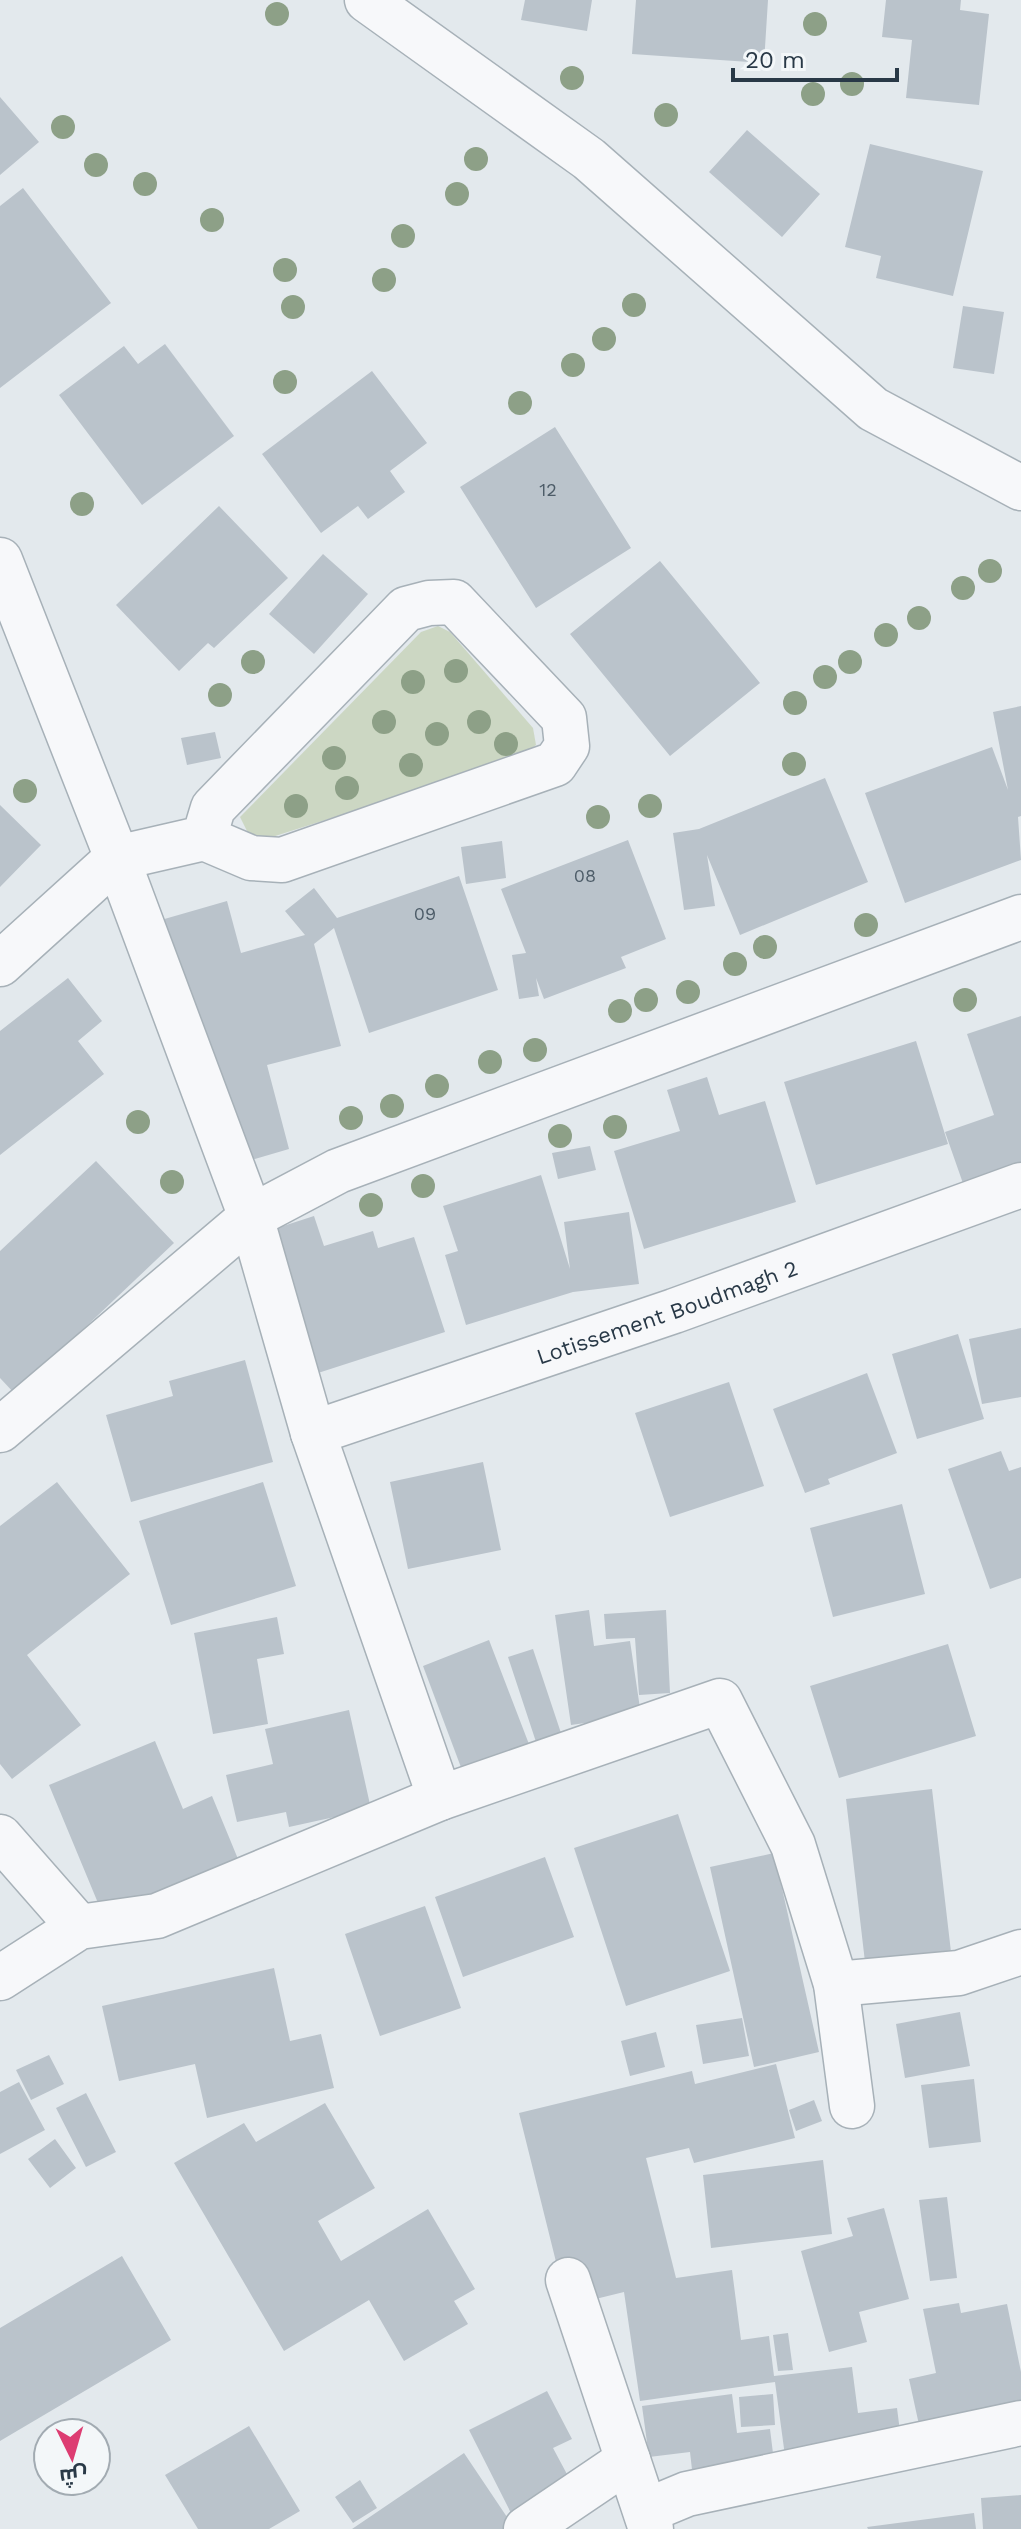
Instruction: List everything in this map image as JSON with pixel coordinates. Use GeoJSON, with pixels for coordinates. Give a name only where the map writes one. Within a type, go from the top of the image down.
{"type":"FeatureCollection","features":[{"type":"Feature","properties":{"kind":"street"},"geometry":{"type":"LineString","coordinates":[[367,0],[589,159],[873,409],[1021,488]]}},
{"type":"Feature","properties":{"kind":"street"},"geometry":{"type":"LineString","coordinates":[[0,560],[117,858],[251,1217],[313,1433],[440,1798]]}},
{"type":"Feature","properties":{"kind":"street"},"geometry":{"type":"LineString","coordinates":[[0,964],[117,858],[204,838],[251,858],[282,860],[555,764],[567,746],[564,718],[454,602],[429,603],[406,609],[213,808],[204,838]]}},
{"type":"Feature","properties":{"kind":"street"},"geometry":{"type":"LineString","coordinates":[[0,1430],[251,1217],[338,1171],[1021,917]]}},
{"type":"Feature","properties":{"kind":"street","name":"Lotissement Boudmagh 2"},"geometry":{"type":"LineString","coordinates":[[313,1433],[674,1311],[1021,1185]]}},
{"type":"Feature","properties":{"kind":"street"},"geometry":{"type":"LineString","coordinates":[[0,1978],[79,1927],[157,1916],[440,1798],[720,1701],[793,1845],[836,1984],[852,2106]]}},
{"type":"Feature","properties":{"kind":"street"},"geometry":{"type":"LineString","coordinates":[[0,1837],[79,1927]]}},
{"type":"Feature","properties":{"kind":"street"},"geometry":{"type":"LineString","coordinates":[[836,1984],[959,1973],[1021,1952]]}},
{"type":"Feature","properties":{"kind":"street"},"geometry":{"type":"LineString","coordinates":[[568,2280],[648,2520],[687,2494],[1021,2423]]}},
{"type":"Feature","properties":{"kind":"street"},"geometry":{"type":"LineString","coordinates":[[526,2529],[628,2460]]}},
{"type":"Feature","properties":{"kind":"green space"},"geometry":{"type":"Polygon","coordinates":[[[438,626],[450,632],[533,728],[536,745],[519,758],[269,838],[250,837],[240,817],[421,632],[438,626]]]}},
{"type":"Feature","properties":{"kind":"building"},"geometry":{"type":"Polygon","coordinates":[[[525,0],[592,0],[587,31],[521,20],[525,0]]]}},
{"type":"Feature","properties":{"kind":"building"},"geometry":{"type":"Polygon","coordinates":[[[636,0],[768,0],[764,63],[632,54],[636,0]]]}},
{"type":"Feature","properties":{"kind":"building"},"geometry":{"type":"Polygon","coordinates":[[[886,0],[961,0],[960,10],[989,14],[979,105],[906,98],[912,40],[882,37],[886,0]]]}},
{"type":"Feature","properties":{"kind":"building"},"geometry":{"type":"Polygon","coordinates":[[[0,97],[39,142],[0,175],[0,97]]]}},
{"type":"Feature","properties":{"kind":"building"},"geometry":{"type":"Polygon","coordinates":[[[747,130],[820,194],[782,237],[709,172],[747,130]]]}},
{"type":"Feature","properties":{"kind":"building"},"geometry":{"type":"Polygon","coordinates":[[[870,144],[983,171],[953,296],[876,278],[881,256],[845,247],[870,144]]]}},
{"type":"Feature","properties":{"kind":"building"},"geometry":{"type":"Polygon","coordinates":[[[23,188],[111,303],[0,388],[0,206],[23,188]]]}},
{"type":"Feature","properties":{"kind":"building"},"geometry":{"type":"Polygon","coordinates":[[[963,306],[1004,312],[994,374],[953,368],[963,306]]]}},
{"type":"Feature","properties":{"kind":"building"},"geometry":{"type":"Polygon","coordinates":[[[165,344],[234,436],[142,505],[59,395],[124,346],[138,364],[165,344]]]}},
{"type":"Feature","properties":{"kind":"building"},"geometry":{"type":"Polygon","coordinates":[[[372,371],[427,443],[390,471],[405,492],[368,519],[358,506],[321,533],[262,454],[372,371]]]}},
{"type":"Feature","properties":{"kind":"building"},"geometry":{"type":"Polygon","coordinates":[[[555,427],[631,548],[536,608],[460,487],[555,427]]]}},
{"type":"Feature","properties":{"kind":"building"},"geometry":{"type":"Polygon","coordinates":[[[219,506],[288,578],[214,648],[208,643],[179,671],[116,605],[219,506]]]}},
{"type":"Feature","properties":{"kind":"building"},"geometry":{"type":"Polygon","coordinates":[[[323,554],[368,594],[314,654],[269,614],[323,554]]]}},
{"type":"Feature","properties":{"kind":"building"},"geometry":{"type":"Polygon","coordinates":[[[660,561],[760,683],[670,756],[570,634],[660,561]]]}},
{"type":"Feature","properties":{"kind":"building"},"geometry":{"type":"Polygon","coordinates":[[[1021,706],[1021,816],[1018,817],[1021,860],[905,903],[865,793],[992,747],[1008,790],[993,712],[1021,706]]]}},
{"type":"Feature","properties":{"kind":"building"},"geometry":{"type":"Polygon","coordinates":[[[215,732],[221,758],[187,765],[181,738],[215,732]]]}},
{"type":"Feature","properties":{"kind":"building"},"geometry":{"type":"Polygon","coordinates":[[[825,778],[868,882],[740,935],[707,855],[715,906],[684,910],[673,833],[699,829],[825,778]]]}},
{"type":"Feature","properties":{"kind":"building"},"geometry":{"type":"Polygon","coordinates":[[[0,805],[41,845],[0,887],[0,805]]]}},
{"type":"Feature","properties":{"kind":"building"},"geometry":{"type":"Polygon","coordinates":[[[628,840],[666,939],[621,957],[626,968],[544,999],[536,978],[539,996],[519,999],[512,955],[526,953],[501,889],[628,840]]]}},
{"type":"Feature","properties":{"kind":"building"},"geometry":{"type":"Polygon","coordinates":[[[502,841],[506,878],[466,884],[461,847],[502,841]]]}},
{"type":"Feature","properties":{"kind":"building"},"geometry":{"type":"Polygon","coordinates":[[[459,876],[498,990],[369,1033],[334,928],[314,944],[341,1046],[267,1065],[289,1149],[251,1160],[161,920],[227,901],[241,953],[305,935],[285,911],[314,888],[337,918],[459,876]]]}},
{"type":"Feature","properties":{"kind":"building"},"geometry":{"type":"Polygon","coordinates":[[[68,978],[102,1021],[78,1041],[104,1074],[0,1155],[0,1031],[68,978]]]}},
{"type":"Feature","properties":{"kind":"building"},"geometry":{"type":"Polygon","coordinates":[[[1021,1016],[1021,1192],[972,1209],[945,1132],[994,1115],[967,1034],[1021,1016]]]}},
{"type":"Feature","properties":{"kind":"building"},"geometry":{"type":"Polygon","coordinates":[[[916,1041],[948,1144],[816,1185],[784,1082],[916,1041]]]}},
{"type":"Feature","properties":{"kind":"building"},"geometry":{"type":"Polygon","coordinates":[[[707,1077],[719,1115],[765,1101],[796,1202],[644,1249],[614,1151],[680,1131],[667,1090],[707,1077]]]}},
{"type":"Feature","properties":{"kind":"building"},"geometry":{"type":"Polygon","coordinates":[[[590,1146],[596,1170],[558,1179],[552,1153],[590,1146]]]}},
{"type":"Feature","properties":{"kind":"building"},"geometry":{"type":"Polygon","coordinates":[[[96,1161],[174,1243],[15,1394],[0,1378],[0,1251],[96,1161]]]}},
{"type":"Feature","properties":{"kind":"building"},"geometry":{"type":"Polygon","coordinates":[[[541,1175],[570,1269],[564,1222],[629,1212],[639,1284],[573,1292],[466,1325],[445,1255],[458,1251],[443,1206],[541,1175]]]}},
{"type":"Feature","properties":{"kind":"building"},"geometry":{"type":"Polygon","coordinates":[[[314,1216],[324,1246],[373,1231],[378,1248],[414,1237],[445,1332],[318,1373],[271,1230],[314,1216]]]}},
{"type":"Feature","properties":{"kind":"building"},"geometry":{"type":"Polygon","coordinates":[[[1021,1328],[1021,1397],[982,1404],[969,1339],[1021,1328]]]}},
{"type":"Feature","properties":{"kind":"building"},"geometry":{"type":"Polygon","coordinates":[[[958,1334],[984,1419],[917,1439],[892,1354],[958,1334]]]}},
{"type":"Feature","properties":{"kind":"building"},"geometry":{"type":"Polygon","coordinates":[[[245,1360],[273,1462],[131,1502],[106,1415],[173,1396],[169,1381],[245,1360]]]}},
{"type":"Feature","properties":{"kind":"building"},"geometry":{"type":"Polygon","coordinates":[[[867,1373],[897,1453],[828,1479],[830,1484],[805,1493],[773,1409],[867,1373]]]}},
{"type":"Feature","properties":{"kind":"building"},"geometry":{"type":"Polygon","coordinates":[[[729,1382],[764,1486],[670,1517],[635,1413],[729,1382]]]}},
{"type":"Feature","properties":{"kind":"building"},"geometry":{"type":"Polygon","coordinates":[[[1001,1451],[1009,1471],[1021,1467],[1021,1578],[990,1589],[948,1469],[1001,1451]]]}},
{"type":"Feature","properties":{"kind":"building"},"geometry":{"type":"Polygon","coordinates":[[[483,1462],[501,1550],[408,1569],[390,1482],[483,1462]]]}},
{"type":"Feature","properties":{"kind":"building"},"geometry":{"type":"Polygon","coordinates":[[[57,1482],[130,1574],[27,1655],[81,1725],[12,1779],[0,1764],[0,1526],[57,1482]]]}},
{"type":"Feature","properties":{"kind":"building"},"geometry":{"type":"Polygon","coordinates":[[[263,1482],[296,1586],[171,1625],[139,1521],[263,1482]]]}},
{"type":"Feature","properties":{"kind":"building"},"geometry":{"type":"Polygon","coordinates":[[[902,1504],[925,1594],[833,1617],[810,1528],[902,1504]]]}},
{"type":"Feature","properties":{"kind":"building"},"geometry":{"type":"Polygon","coordinates":[[[589,1610],[594,1646],[630,1641],[641,1715],[571,1725],[555,1615],[589,1610]]]}},
{"type":"Feature","properties":{"kind":"building"},"geometry":{"type":"Polygon","coordinates":[[[666,1610],[670,1693],[639,1695],[635,1638],[606,1639],[604,1614],[666,1610]]]}},
{"type":"Feature","properties":{"kind":"building"},"geometry":{"type":"Polygon","coordinates":[[[277,1617],[284,1654],[257,1659],[268,1724],[213,1734],[194,1633],[277,1617]]]}},
{"type":"Feature","properties":{"kind":"building"},"geometry":{"type":"Polygon","coordinates":[[[489,1640],[532,1752],[465,1778],[423,1666],[489,1640]]]}},
{"type":"Feature","properties":{"kind":"building"},"geometry":{"type":"Polygon","coordinates":[[[948,1644],[976,1736],[839,1778],[810,1686],[948,1644]]]}},
{"type":"Feature","properties":{"kind":"building"},"geometry":{"type":"Polygon","coordinates":[[[533,1649],[563,1739],[538,1748],[508,1657],[533,1649]]]}},
{"type":"Feature","properties":{"kind":"building"},"geometry":{"type":"Polygon","coordinates":[[[349,1710],[371,1809],[289,1827],[286,1812],[237,1822],[226,1775],[273,1764],[265,1729],[349,1710]]]}},
{"type":"Feature","properties":{"kind":"building"},"geometry":{"type":"Polygon","coordinates":[[[155,1741],[183,1809],[212,1796],[238,1859],[103,1915],[49,1785],[155,1741]]]}},
{"type":"Feature","properties":{"kind":"building"},"geometry":{"type":"Polygon","coordinates":[[[932,1789],[951,1952],[865,1962],[846,1799],[932,1789]]]}},
{"type":"Feature","properties":{"kind":"building"},"geometry":{"type":"Polygon","coordinates":[[[678,1814],[730,1971],[626,2006],[574,1848],[678,1814]]]}},
{"type":"Feature","properties":{"kind":"building"},"geometry":{"type":"Polygon","coordinates":[[[774,1853],[819,2052],[754,2067],[710,1867],[774,1853]]]}},
{"type":"Feature","properties":{"kind":"building"},"geometry":{"type":"Polygon","coordinates":[[[545,1857],[574,1937],[463,1977],[435,1897],[545,1857]]]}},
{"type":"Feature","properties":{"kind":"building"},"geometry":{"type":"Polygon","coordinates":[[[425,1906],[461,2008],[380,2036],[345,1934],[425,1906]]]}},
{"type":"Feature","properties":{"kind":"building"},"geometry":{"type":"Polygon","coordinates":[[[274,1968],[290,2041],[321,2034],[334,2088],[207,2118],[195,2064],[119,2081],[102,2006],[274,1968]]]}},
{"type":"Feature","properties":{"kind":"building"},"geometry":{"type":"Polygon","coordinates":[[[960,2012],[970,2066],[905,2078],[896,2024],[960,2012]]]}},
{"type":"Feature","properties":{"kind":"building"},"geometry":{"type":"Polygon","coordinates":[[[742,2018],[749,2056],[703,2064],[696,2025],[742,2018]]]}},
{"type":"Feature","properties":{"kind":"building"},"geometry":{"type":"Polygon","coordinates":[[[656,2032],[665,2067],[630,2076],[621,2041],[656,2032]]]}},
{"type":"Feature","properties":{"kind":"building"},"geometry":{"type":"Polygon","coordinates":[[[49,2055],[64,2084],[31,2100],[16,2070],[49,2055]]]}},
{"type":"Feature","properties":{"kind":"building"},"geometry":{"type":"Polygon","coordinates":[[[776,2064],[795,2138],[694,2163],[689,2148],[646,2158],[676,2278],[732,2270],[741,2340],[769,2336],[774,2376],[852,2367],[858,2413],[897,2408],[904,2463],[788,2478],[775,2382],[640,2401],[624,2292],[567,2306],[519,2113],[692,2071],[695,2084],[776,2064]]]}},
{"type":"Feature","properties":{"kind":"building"},"geometry":{"type":"Polygon","coordinates":[[[974,2079],[981,2142],[929,2148],[921,2085],[974,2079]]]}},
{"type":"Feature","properties":{"kind":"building"},"geometry":{"type":"Polygon","coordinates":[[[19,2082],[45,2130],[0,2154],[0,2092],[19,2082]]]}},
{"type":"Feature","properties":{"kind":"building"},"geometry":{"type":"Polygon","coordinates":[[[86,2093],[116,2152],[86,2167],[56,2108],[86,2093]]]}},
{"type":"Feature","properties":{"kind":"building"},"geometry":{"type":"Polygon","coordinates":[[[814,2100],[822,2121],[796,2131],[789,2110],[814,2100]]]}},
{"type":"Feature","properties":{"kind":"building"},"geometry":{"type":"Polygon","coordinates":[[[325,2103],[375,2188],[318,2221],[341,2261],[428,2209],[475,2289],[454,2301],[468,2324],[404,2361],[369,2300],[284,2351],[174,2163],[244,2123],[256,2142],[325,2103]]]}},
{"type":"Feature","properties":{"kind":"building"},"geometry":{"type":"Polygon","coordinates":[[[55,2139],[76,2168],[50,2188],[28,2159],[55,2139]]]}},
{"type":"Feature","properties":{"kind":"building"},"geometry":{"type":"Polygon","coordinates":[[[823,2160],[832,2234],[711,2248],[703,2175],[823,2160]]]}},
{"type":"Feature","properties":{"kind":"building"},"geometry":{"type":"Polygon","coordinates":[[[947,2197],[957,2278],[930,2281],[919,2200],[947,2197]]]}},
{"type":"Feature","properties":{"kind":"building"},"geometry":{"type":"Polygon","coordinates":[[[884,2208],[909,2299],[859,2312],[867,2342],[829,2352],[801,2251],[853,2236],[847,2218],[884,2208]]]}},
{"type":"Feature","properties":{"kind":"building"},"geometry":{"type":"Polygon","coordinates":[[[122,2256],[171,2340],[41,2417],[32,2417],[32,2422],[0,2441],[0,2328],[122,2256]]]}},
{"type":"Feature","properties":{"kind":"building"},"geometry":{"type":"Polygon","coordinates":[[[959,2303],[961,2313],[1007,2304],[1021,2372],[1021,2413],[921,2434],[909,2379],[936,2373],[923,2309],[959,2303]]]}},
{"type":"Feature","properties":{"kind":"building"},"geometry":{"type":"Polygon","coordinates":[[[788,2333],[793,2370],[778,2371],[773,2335],[788,2333]]]}},
{"type":"Feature","properties":{"kind":"building"},"geometry":{"type":"Polygon","coordinates":[[[547,2391],[572,2439],[553,2448],[576,2491],[515,2521],[469,2430],[547,2391]]]}},
{"type":"Feature","properties":{"kind":"building"},"geometry":{"type":"Polygon","coordinates":[[[732,2394],[737,2433],[770,2429],[777,2486],[695,2496],[690,2452],[649,2457],[642,2406],[732,2394]]]}},
{"type":"Feature","properties":{"kind":"building"},"geometry":{"type":"Polygon","coordinates":[[[773,2394],[775,2425],[741,2427],[739,2397],[773,2394]]]}},
{"type":"Feature","properties":{"kind":"building"},"geometry":{"type":"Polygon","coordinates":[[[249,2426],[300,2511],[269,2529],[198,2529],[165,2475],[249,2426]]]}},
{"type":"Feature","properties":{"kind":"building"},"geometry":{"type":"Polygon","coordinates":[[[464,2453],[515,2529],[352,2529],[464,2453]]]}},
{"type":"Feature","properties":{"kind":"building"},"geometry":{"type":"Polygon","coordinates":[[[360,2480],[377,2508],[353,2523],[335,2497],[360,2480]]]}},
{"type":"Feature","properties":{"kind":"building"},"geometry":{"type":"Polygon","coordinates":[[[1021,2495],[1021,2529],[983,2529],[981,2498],[1021,2495]]]}},
{"type":"Feature","properties":{"kind":"building"},"geometry":{"type":"Polygon","coordinates":[[[974,2513],[976,2529],[867,2527],[974,2513]]]}}]}
